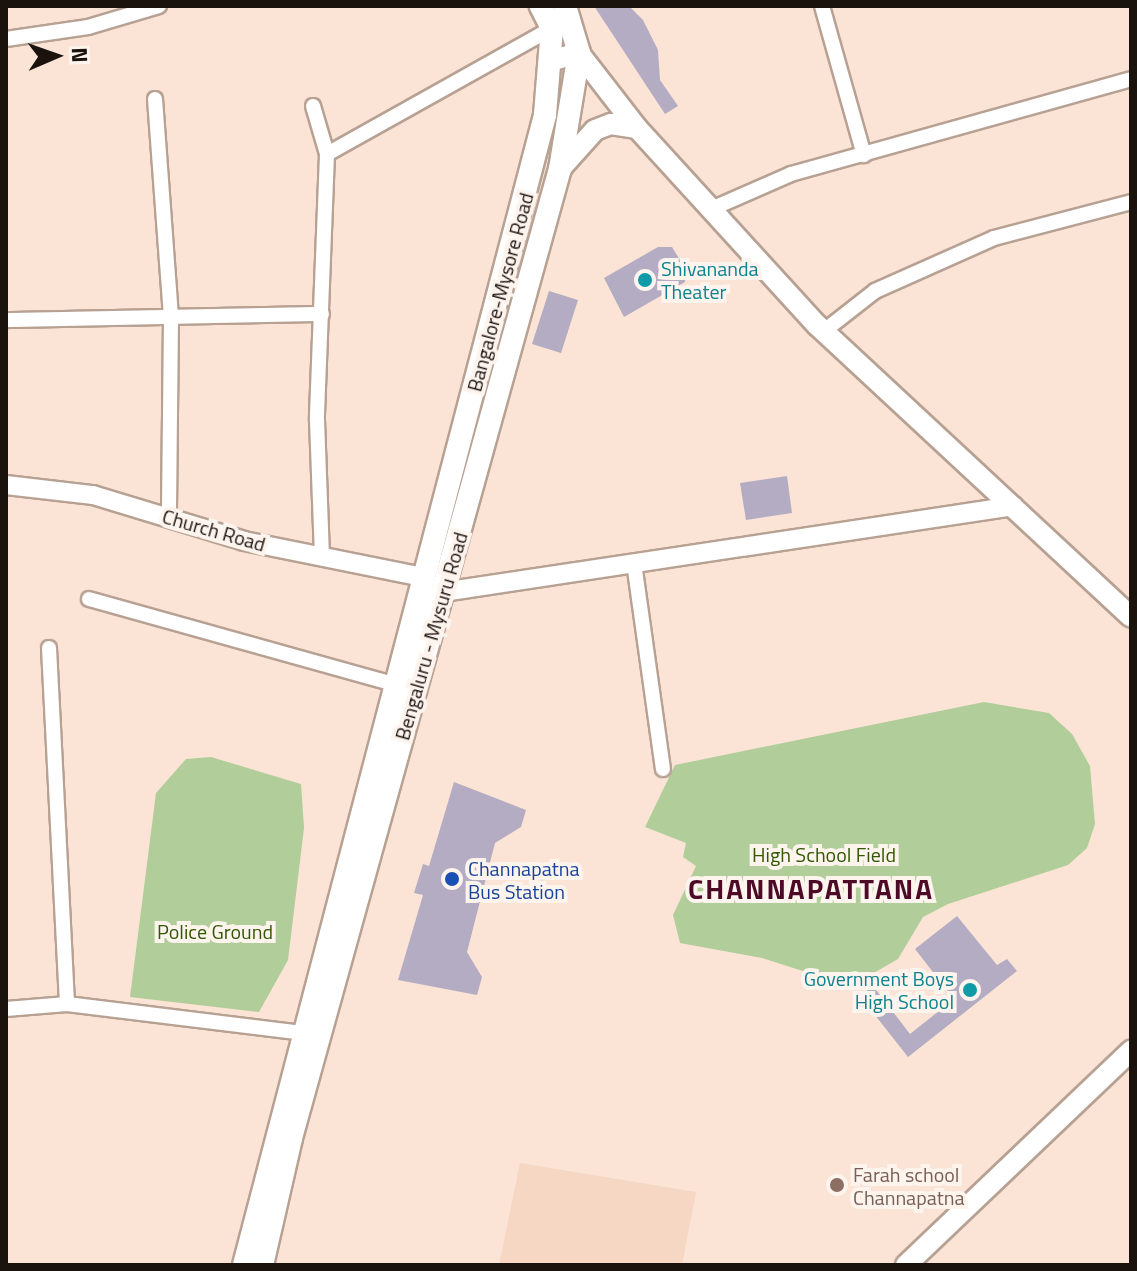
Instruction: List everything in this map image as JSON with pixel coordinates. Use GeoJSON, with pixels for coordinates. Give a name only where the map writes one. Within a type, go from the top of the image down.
{"type":"FeatureCollection","features":[{"type":"Feature","properties":{"kind":"main road","name":"Bangalore-Mysore Road"},"geometry":{"type":"LineString","coordinates":[[423,577],[532,173],[553,60],[563,29],[541,6]]}},
{"type":"Feature","properties":{"kind":"main road","name":"Bengaluru - Mysuru Road"},"geometry":{"type":"LineString","coordinates":[[262,1265],[322,993],[390,743],[443,592],[560,169],[579,53],[563,29],[565,6]]}},
{"type":"Feature","properties":{"kind":"main road"},"geometry":{"type":"LineString","coordinates":[[553,60],[579,53],[637,128],[824,331],[1131,617]]}},
{"type":"Feature","properties":{"kind":"main road"},"geometry":{"type":"LineString","coordinates":[[560,169],[595,130],[611,124],[637,128]]}},
{"type":"Feature","properties":{"kind":"main road","name":"Bengaluru - Mysuru Road"},"geometry":{"type":"LineString","coordinates":[[390,743],[394,684],[423,577]]}},
{"type":"Feature","properties":{"kind":"main road","name":"Bengaluru - Mysuru Road"},"geometry":{"type":"LineString","coordinates":[[244,1265],[304,1033],[322,993]]}},
{"type":"Feature","properties":{"kind":"main road"},"geometry":{"type":"LineString","coordinates":[[906,1265],[1131,1051]]}},
{"type":"Feature","properties":{"kind":"street"},"geometry":{"type":"LineString","coordinates":[[6,39],[88,27],[159,6]]}},
{"type":"Feature","properties":{"kind":"street"},"geometry":{"type":"LineString","coordinates":[[822,6],[864,155]]}},
{"type":"Feature","properties":{"kind":"street"},"geometry":{"type":"LineString","coordinates":[[327,154],[563,29]]}},
{"type":"Feature","properties":{"kind":"street"},"geometry":{"type":"LineString","coordinates":[[711,209],[791,174],[1131,79]]}},
{"type":"Feature","properties":{"kind":"street"},"geometry":{"type":"LineString","coordinates":[[155,99],[171,319],[169,518]]}},
{"type":"Feature","properties":{"kind":"street"},"geometry":{"type":"LineString","coordinates":[[313,106],[327,154],[317,420],[322,557]]}},
{"type":"Feature","properties":{"kind":"street"},"geometry":{"type":"LineString","coordinates":[[824,331],[875,291],[994,238],[1131,202]]}},
{"type":"Feature","properties":{"kind":"street"},"geometry":{"type":"LineString","coordinates":[[6,320],[322,314]]}},
{"type":"Feature","properties":{"kind":"street","name":"Church Road"},"geometry":{"type":"LineString","coordinates":[[6,485],[93,495],[322,557],[423,577]]}},
{"type":"Feature","properties":{"kind":"street"},"geometry":{"type":"LineString","coordinates":[[443,592],[1014,506]]}},
{"type":"Feature","properties":{"kind":"street"},"geometry":{"type":"LineString","coordinates":[[634,563],[663,769]]}},
{"type":"Feature","properties":{"kind":"street"},"geometry":{"type":"LineString","coordinates":[[89,599],[394,684]]}},
{"type":"Feature","properties":{"kind":"street"},"geometry":{"type":"LineString","coordinates":[[49,648],[67,1004]]}},
{"type":"Feature","properties":{"kind":"street"},"geometry":{"type":"LineString","coordinates":[[6,1009],[67,1004],[304,1033]]}},
{"type":"Feature","properties":{"kind":"shaded area"},"geometry":{"type":"Polygon","coordinates":[[[520,1163],[696,1192],[682,1265],[499,1265],[520,1163]]]}},
{"type":"Feature","properties":{"kind":"green space","name":"High School Field"},"geometry":{"type":"Polygon","coordinates":[[[984,702],[1049,713],[1072,734],[1090,766],[1095,824],[1087,848],[1068,865],[948,904],[923,917],[898,959],[865,978],[823,987],[809,973],[762,958],[680,943],[673,915],[696,866],[683,857],[686,843],[645,827],[675,765],[984,702]]]}},
{"type":"Feature","properties":{"kind":"green space","name":"Police Ground"},"geometry":{"type":"Polygon","coordinates":[[[211,757],[301,784],[304,828],[288,960],[259,1012],[130,997],[156,793],[186,759],[211,757]]]}},
{"type":"Feature","properties":{"kind":"building"},"geometry":{"type":"Polygon","coordinates":[[[594,6],[629,6],[643,20],[658,50],[660,80],[678,106],[665,114],[594,6]]]}},
{"type":"Feature","properties":{"kind":"building","name":"Shivananda Theater"},"geometry":{"type":"Polygon","coordinates":[[[658,247],[672,247],[686,270],[685,282],[624,317],[604,278],[658,247]]]}},
{"type":"Feature","properties":{"kind":"building"},"geometry":{"type":"Polygon","coordinates":[[[549,291],[578,300],[561,353],[532,344],[549,291]]]}},
{"type":"Feature","properties":{"kind":"building"},"geometry":{"type":"Polygon","coordinates":[[[787,476],[792,513],[746,520],[740,483],[787,476]]]}},
{"type":"Feature","properties":{"kind":"building","name":"Channapatna Bus Station"},"geometry":{"type":"Polygon","coordinates":[[[454,782],[526,810],[521,827],[495,843],[467,952],[482,977],[477,995],[398,980],[423,895],[414,893],[423,864],[429,866],[454,782]]]}},
{"type":"Feature","properties":{"kind":"building","name":"Government Boys High School"},"geometry":{"type":"Polygon","coordinates":[[[957,916],[997,965],[1007,959],[1017,971],[908,1057],[860,996],[873,986],[910,1034],[949,1003],[944,998],[950,994],[915,949],[957,916]]]}},
{"type":"Feature","properties":{"kind":"place","name":"Shivananda Theater"},"geometry":{"type":"Point","coordinates":[645,280]}},
{"type":"Feature","properties":{"kind":"place","name":"Channapatna Bus Station"},"geometry":{"type":"Point","coordinates":[452,879]}},
{"type":"Feature","properties":{"kind":"place","name":"Government Boys High School"},"geometry":{"type":"Point","coordinates":[970,990]}},
{"type":"Feature","properties":{"kind":"place","name":"Farah school Channapatna"},"geometry":{"type":"Point","coordinates":[837,1185]}},
{"type":"Feature","properties":{"kind":"district","name":"CHANNAPATTANA"},"geometry":{"type":"Point","coordinates":[811,889]}}]}
